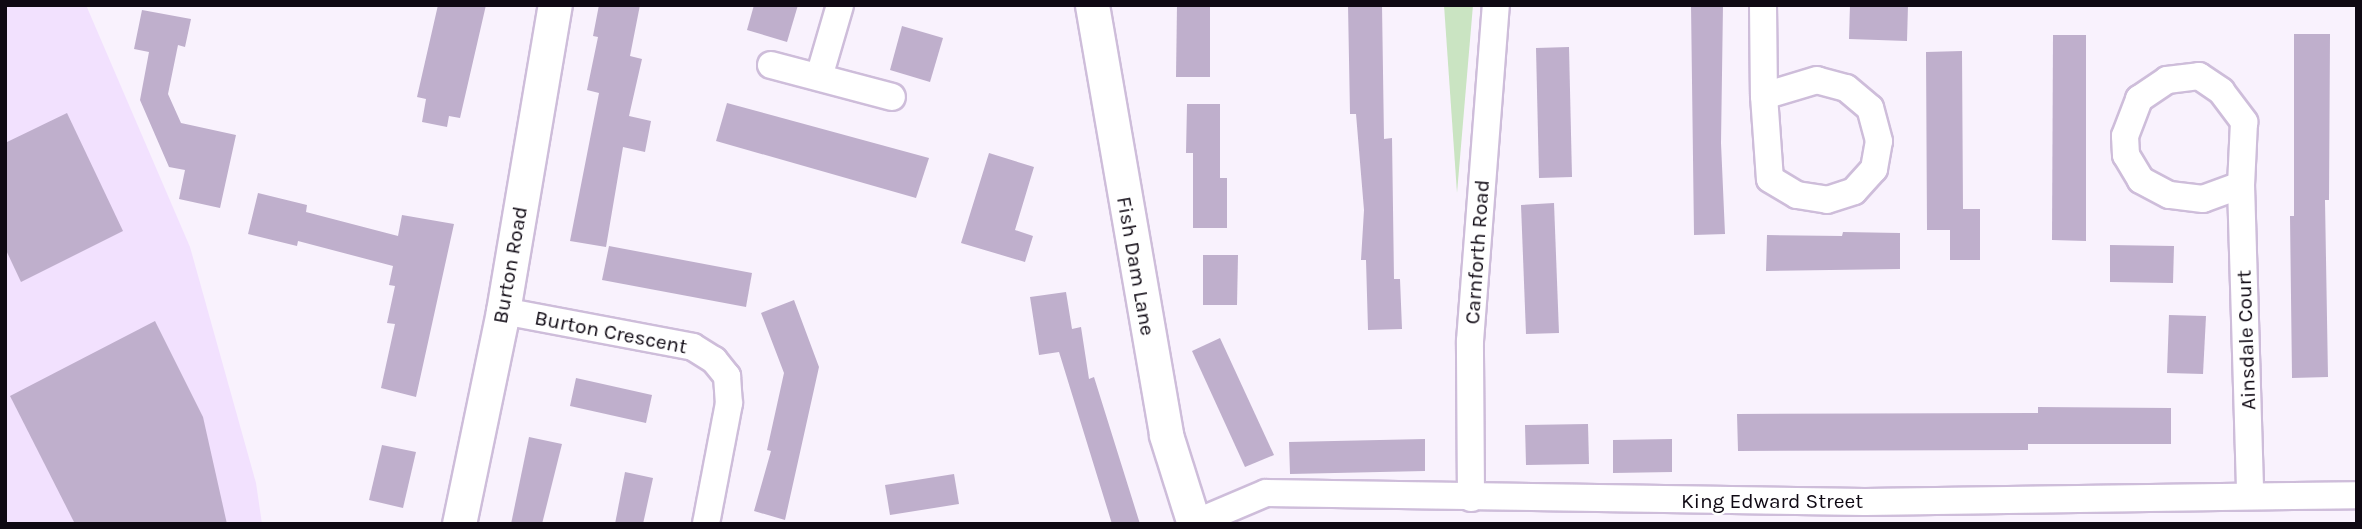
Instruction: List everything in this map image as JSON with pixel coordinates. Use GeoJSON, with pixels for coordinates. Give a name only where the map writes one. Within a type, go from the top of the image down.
{"type":"FeatureCollection","features":[{"type":"Feature","properties":{"kind":"street","name":"Burton Road"},"geometry":{"type":"LineString","coordinates":[[459,524],[503,311],[555,5]]}},
{"type":"Feature","properties":{"kind":"street"},"geometry":{"type":"LineString","coordinates":[[819,77],[840,5]]}},
{"type":"Feature","properties":{"kind":"street","name":"Fish Dam Lane"},"geometry":{"type":"LineString","coordinates":[[1092,5],[1166,435],[1194,524]]}},
{"type":"Feature","properties":{"kind":"street","name":"Carnforth Road"},"geometry":{"type":"LineString","coordinates":[[1471,498],[1470,341],[1496,5]]}},
{"type":"Feature","properties":{"kind":"street"},"geometry":{"type":"LineString","coordinates":[[1763,5],[1764,96],[1770,179],[1797,195],[1827,200],[1854,191],[1874,169],[1879,141],[1870,108],[1846,88],[1817,80],[1764,96]]}},
{"type":"Feature","properties":{"kind":"street"},"geometry":{"type":"LineString","coordinates":[[771,65],[892,97]]}},
{"type":"Feature","properties":{"kind":"street","name":"Ainsdale Court"},"geometry":{"type":"LineString","coordinates":[[2241,185],[2203,199],[2169,195],[2141,180],[2126,155],[2125,129],[2139,99],[2167,80],[2199,76],[2221,91],[2244,122],[2241,185],[2250,496]]}},
{"type":"Feature","properties":{"kind":"street","name":"Burton Crescent"},"geometry":{"type":"LineString","coordinates":[[503,311],[693,347],[714,360],[727,376],[729,403],[706,524]]}},
{"type":"Feature","properties":{"kind":"street","name":"King Edward Street"},"geometry":{"type":"LineString","coordinates":[[1194,524],[1266,493],[1865,513],[2250,496],[2357,495]]}},
{"type":"Feature","properties":{"kind":"shaded area"},"geometry":{"type":"Polygon","coordinates":[[[5,5],[86,5],[190,247],[256,483],[262,524],[5,524],[5,5]]]}},
{"type":"Feature","properties":{"kind":"green space"},"geometry":{"type":"Polygon","coordinates":[[[1444,5],[1473,5],[1457,193],[1444,5]]]}},
{"type":"Feature","properties":{"kind":"building"},"geometry":{"type":"Polygon","coordinates":[[[438,5],[486,5],[460,118],[449,116],[447,127],[422,122],[426,99],[417,97],[438,5]]]}},
{"type":"Feature","properties":{"kind":"building"},"geometry":{"type":"Polygon","coordinates":[[[599,5],[640,5],[630,56],[642,59],[629,116],[651,121],[645,152],[623,147],[606,247],[570,241],[599,93],[587,90],[598,37],[593,36],[599,5]]]}},
{"type":"Feature","properties":{"kind":"building"},"geometry":{"type":"Polygon","coordinates":[[[754,5],[798,5],[787,42],[747,30],[754,5]]]}},
{"type":"Feature","properties":{"kind":"building"},"geometry":{"type":"Polygon","coordinates":[[[1177,5],[1210,5],[1210,77],[1176,77],[1177,5]]]}},
{"type":"Feature","properties":{"kind":"building"},"geometry":{"type":"Polygon","coordinates":[[[1348,5],[1382,5],[1384,139],[1392,138],[1394,279],[1400,279],[1402,329],[1368,330],[1366,260],[1361,260],[1364,210],[1356,114],[1350,114],[1348,5]]]}},
{"type":"Feature","properties":{"kind":"building"},"geometry":{"type":"Polygon","coordinates":[[[1691,5],[1723,5],[1721,143],[1725,234],[1694,235],[1691,5]]]}},
{"type":"Feature","properties":{"kind":"building"},"geometry":{"type":"Polygon","coordinates":[[[1850,5],[1908,5],[1907,41],[1849,39],[1850,5]]]}},
{"type":"Feature","properties":{"kind":"building"},"geometry":{"type":"Polygon","coordinates":[[[142,10],[191,19],[185,47],[178,45],[168,94],[181,123],[236,135],[220,208],[179,199],[185,170],[169,167],[140,100],[149,52],[134,49],[142,10]]]}},
{"type":"Feature","properties":{"kind":"building"},"geometry":{"type":"Polygon","coordinates":[[[902,26],[943,38],[930,82],[890,70],[902,26]]]}},
{"type":"Feature","properties":{"kind":"building"},"geometry":{"type":"Polygon","coordinates":[[[2294,34],[2330,34],[2329,200],[2325,200],[2328,377],[2292,378],[2290,216],[2294,216],[2294,34]]]}},
{"type":"Feature","properties":{"kind":"building"},"geometry":{"type":"Polygon","coordinates":[[[2053,35],[2086,35],[2086,241],[2052,240],[2053,35]]]}},
{"type":"Feature","properties":{"kind":"building"},"geometry":{"type":"Polygon","coordinates":[[[1569,47],[1572,177],[1539,178],[1536,48],[1569,47]]]}},
{"type":"Feature","properties":{"kind":"building"},"geometry":{"type":"Polygon","coordinates":[[[1962,51],[1963,209],[1980,209],[1980,260],[1950,260],[1950,230],[1927,230],[1926,52],[1962,51]]]}},
{"type":"Feature","properties":{"kind":"building"},"geometry":{"type":"Polygon","coordinates":[[[727,103],[929,158],[916,198],[716,141],[727,103]]]}},
{"type":"Feature","properties":{"kind":"building"},"geometry":{"type":"Polygon","coordinates":[[[1187,104],[1220,104],[1220,178],[1227,178],[1227,228],[1193,228],[1193,153],[1186,153],[1187,104]]]}},
{"type":"Feature","properties":{"kind":"building"},"geometry":{"type":"Polygon","coordinates":[[[67,113],[123,231],[21,282],[5,248],[5,143],[67,113]]]}},
{"type":"Feature","properties":{"kind":"building"},"geometry":{"type":"Polygon","coordinates":[[[989,153],[1034,167],[1015,230],[1033,236],[1025,262],[961,243],[989,153]]]}},
{"type":"Feature","properties":{"kind":"building"},"geometry":{"type":"Polygon","coordinates":[[[258,193],[307,205],[306,212],[398,236],[402,215],[454,224],[416,397],[381,388],[395,324],[387,323],[395,286],[389,285],[393,266],[298,241],[297,246],[248,234],[258,193]]]}},
{"type":"Feature","properties":{"kind":"building"},"geometry":{"type":"Polygon","coordinates":[[[1554,203],[1559,333],[1526,334],[1521,205],[1554,203]]]}},
{"type":"Feature","properties":{"kind":"building"},"geometry":{"type":"Polygon","coordinates":[[[1843,232],[1900,233],[1900,269],[1766,271],[1767,235],[1842,236],[1843,232]]]}},
{"type":"Feature","properties":{"kind":"building"},"geometry":{"type":"Polygon","coordinates":[[[2110,245],[2174,246],[2173,283],[2110,282],[2110,245]]]}},
{"type":"Feature","properties":{"kind":"building"},"geometry":{"type":"Polygon","coordinates":[[[609,246],[752,273],[746,307],[602,280],[609,246]]]}},
{"type":"Feature","properties":{"kind":"building"},"geometry":{"type":"Polygon","coordinates":[[[1203,255],[1238,255],[1237,305],[1203,305],[1203,255]]]}},
{"type":"Feature","properties":{"kind":"building"},"geometry":{"type":"Polygon","coordinates":[[[1066,292],[1072,329],[1081,327],[1089,379],[1094,377],[1140,524],[1112,524],[1059,352],[1039,355],[1030,297],[1066,292]]]}},
{"type":"Feature","properties":{"kind":"building"},"geometry":{"type":"Polygon","coordinates":[[[794,300],[819,367],[785,520],[754,511],[771,451],[767,450],[784,373],[761,313],[794,300]]]}},
{"type":"Feature","properties":{"kind":"building"},"geometry":{"type":"Polygon","coordinates":[[[2169,315],[2206,316],[2203,374],[2167,373],[2169,315]]]}},
{"type":"Feature","properties":{"kind":"building"},"geometry":{"type":"Polygon","coordinates":[[[155,321],[203,417],[227,524],[75,524],[10,396],[155,321]]]}},
{"type":"Feature","properties":{"kind":"building"},"geometry":{"type":"Polygon","coordinates":[[[1220,338],[1274,455],[1245,467],[1192,351],[1220,338]]]}},
{"type":"Feature","properties":{"kind":"building"},"geometry":{"type":"Polygon","coordinates":[[[576,378],[652,395],[646,423],[570,406],[576,378]]]}},
{"type":"Feature","properties":{"kind":"building"},"geometry":{"type":"Polygon","coordinates":[[[2038,407],[2171,408],[2171,444],[2028,444],[2028,450],[1738,451],[1737,414],[2038,413],[2038,407]]]}},
{"type":"Feature","properties":{"kind":"building"},"geometry":{"type":"Polygon","coordinates":[[[1588,424],[1589,464],[1526,465],[1525,425],[1588,424]]]}},
{"type":"Feature","properties":{"kind":"building"},"geometry":{"type":"Polygon","coordinates":[[[529,437],[562,444],[542,524],[511,524],[529,437]]]}},
{"type":"Feature","properties":{"kind":"building"},"geometry":{"type":"Polygon","coordinates":[[[1425,439],[1425,471],[1290,474],[1289,442],[1425,439]]]}},
{"type":"Feature","properties":{"kind":"building"},"geometry":{"type":"Polygon","coordinates":[[[1672,439],[1672,472],[1613,473],[1613,440],[1672,439]]]}},
{"type":"Feature","properties":{"kind":"building"},"geometry":{"type":"Polygon","coordinates":[[[382,445],[416,452],[403,508],[369,500],[382,445]]]}},
{"type":"Feature","properties":{"kind":"building"},"geometry":{"type":"Polygon","coordinates":[[[625,472],[653,478],[643,524],[615,524],[625,472]]]}},
{"type":"Feature","properties":{"kind":"building"},"geometry":{"type":"Polygon","coordinates":[[[954,474],[959,504],[890,515],[885,485],[954,474]]]}}]}
